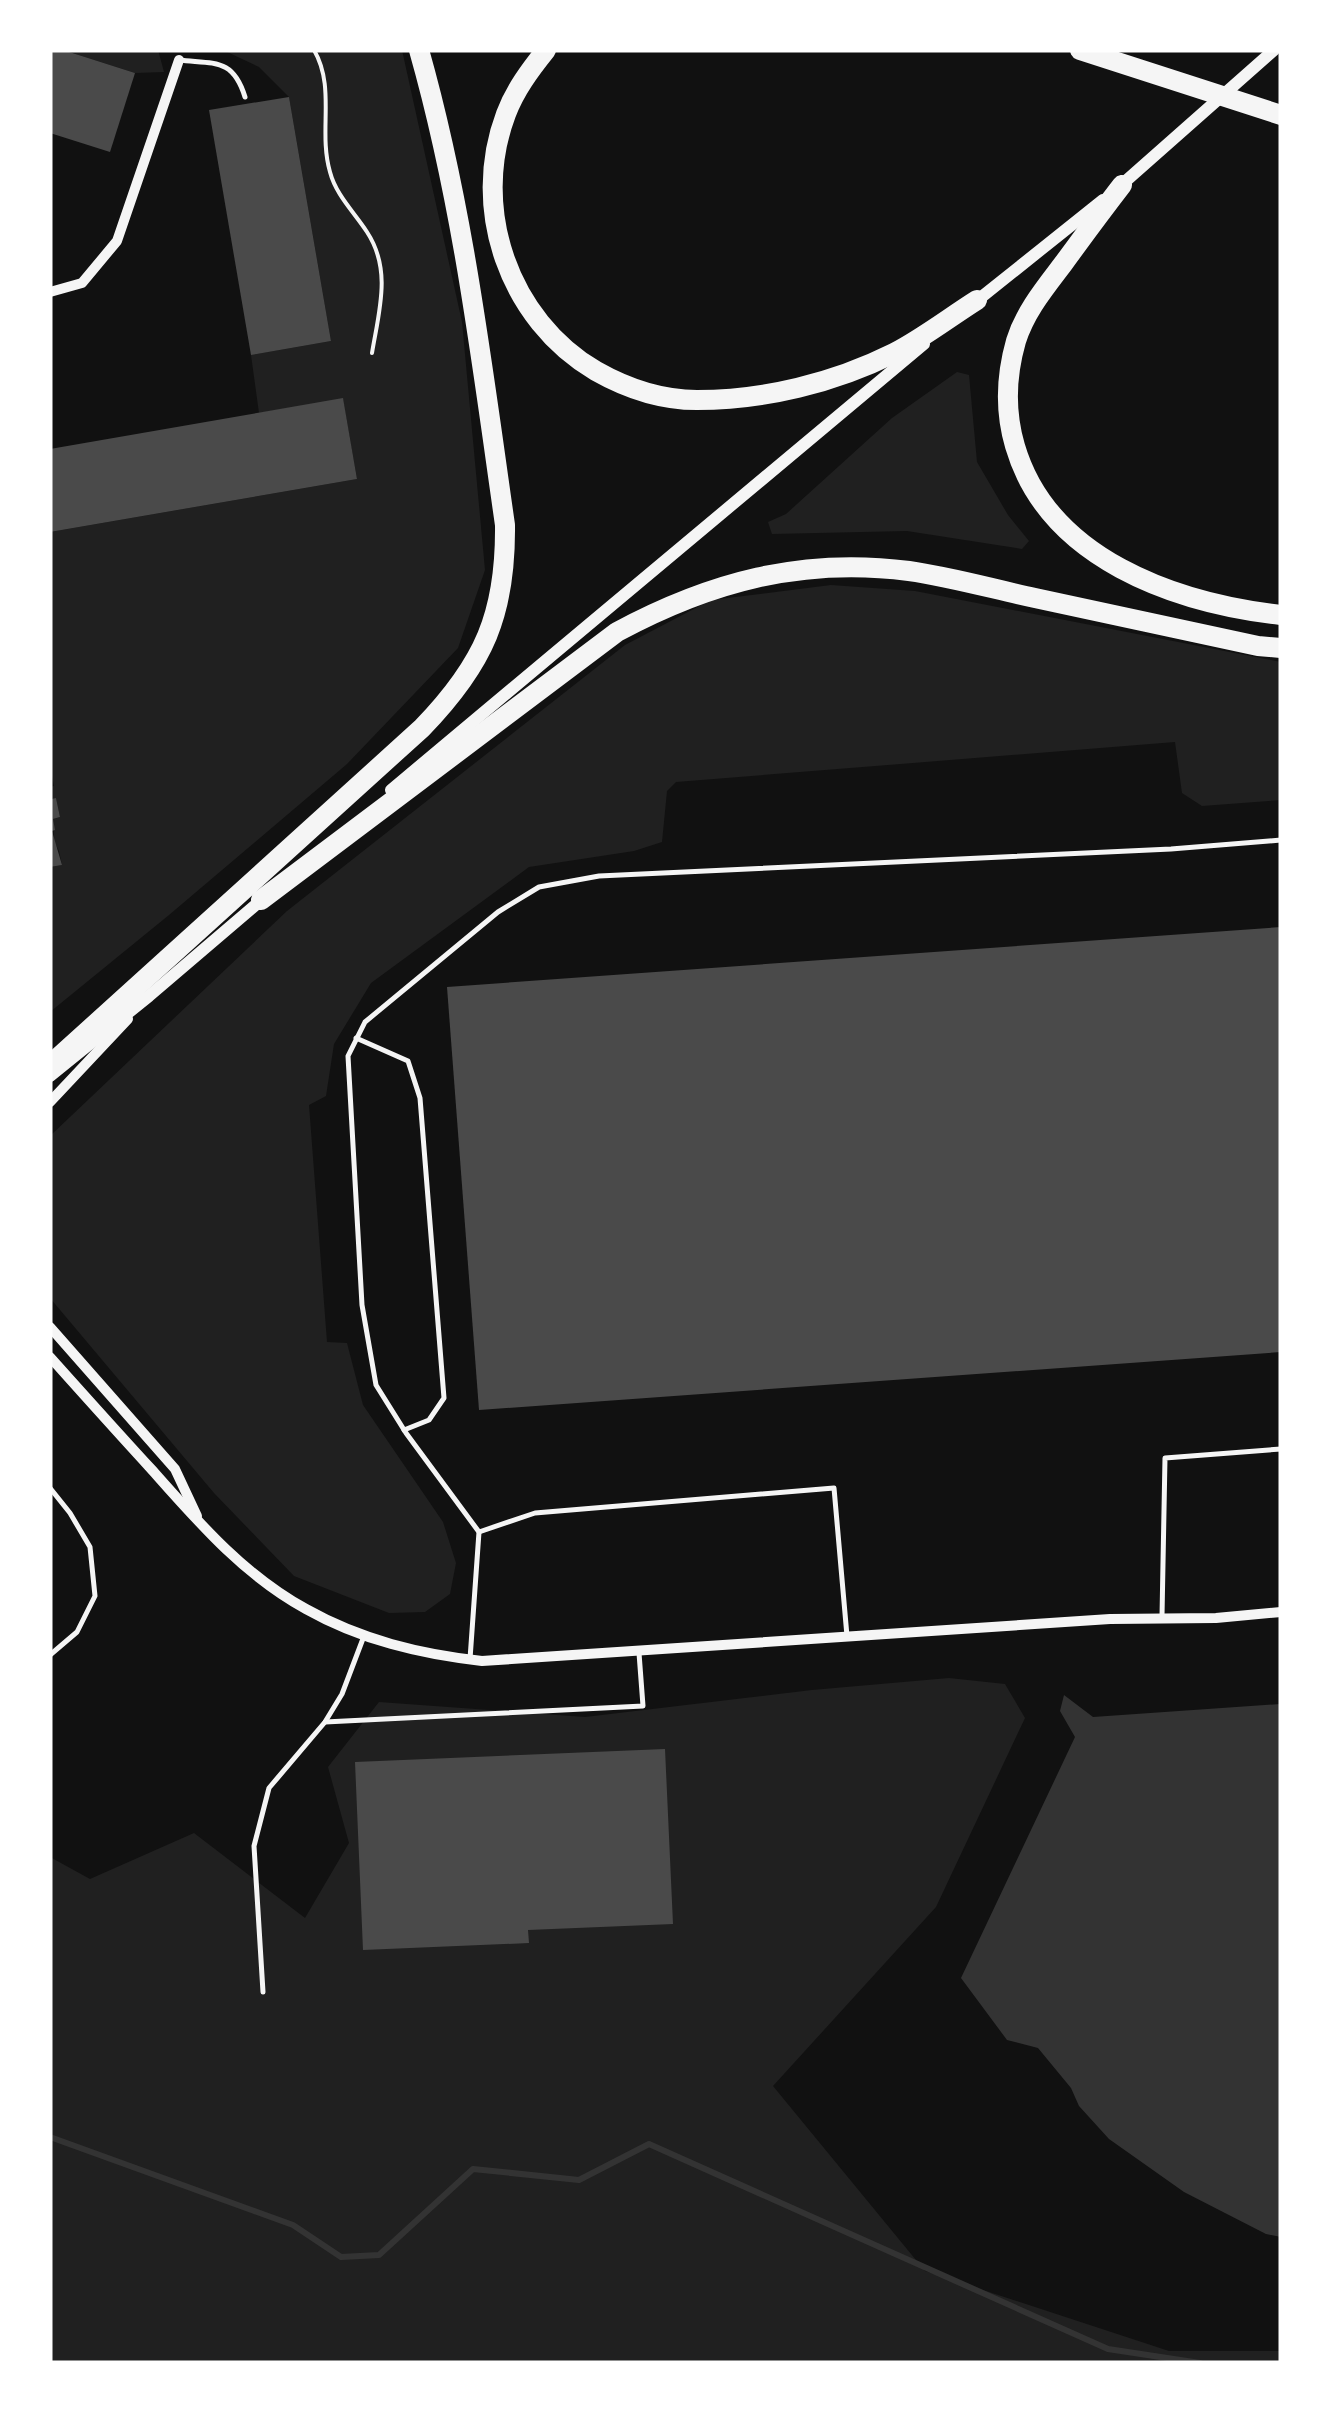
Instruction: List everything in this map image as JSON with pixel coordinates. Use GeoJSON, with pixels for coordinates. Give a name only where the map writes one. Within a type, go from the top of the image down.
{"type":"FeatureCollection","features":[{"type":"Feature","properties":{"kind":"highway"},"geometry":{"type":"LineString","coordinates":[[50,1065],[422,728],[450,700],[489,634],[506,563],[505,525],[472,294],[438,116],[418,50]]}},
{"type":"Feature","properties":{"kind":"highway"},"geometry":{"type":"LineString","coordinates":[[546,50],[523,80],[507,113],[497,145],[493,210],[499,243],[530,310],[553,338],[581,362],[644,392],[696,400],[751,396],[806,386],[852,371],[896,352],[977,300]]}},
{"type":"Feature","properties":{"kind":"highway"},"geometry":{"type":"LineString","coordinates":[[1080,50],[1281,118]]}},
{"type":"Feature","properties":{"kind":"highway"},"geometry":{"type":"LineString","coordinates":[[1122,185],[1028,310],[1016,340],[1008,401],[1011,433],[1020,464],[1036,496],[1056,521],[1080,544],[1110,562],[1196,600],[1281,615]]}},
{"type":"Feature","properties":{"kind":"highway"},"geometry":{"type":"LineString","coordinates":[[261,900],[617,632],[701,592],[754,577],[847,567],[914,572],[1281,648]]}},
{"type":"Feature","properties":{"kind":"street"},"geometry":{"type":"LineString","coordinates":[[50,1076],[977,300],[1122,185],[1274,50]]}},
{"type":"Feature","properties":{"kind":"street"},"geometry":{"type":"LineString","coordinates":[[50,292],[82,283],[116,241],[179,60]]}},
{"type":"Feature","properties":{"kind":"street"},"geometry":{"type":"LineString","coordinates":[[50,1102],[150,996]]}},
{"type":"Feature","properties":{"kind":"street"},"geometry":{"type":"LineString","coordinates":[[50,1327],[174,1470],[202,1526]]}},
{"type":"Feature","properties":{"kind":"street"},"geometry":{"type":"LineString","coordinates":[[50,1357],[202,1526],[270,1587],[364,1636],[432,1655],[482,1660],[1110,1619],[1281,1612]]}},
{"type":"Feature","properties":{"kind":"lane"},"geometry":{"type":"LineString","coordinates":[[179,60],[218,64],[231,70],[240,80],[245,97]]}},
{"type":"Feature","properties":{"kind":"lane"},"geometry":{"type":"LineString","coordinates":[[470,1659],[479,1532],[404,1430],[376,1384],[362,1305],[348,1056],[365,1022],[498,912],[540,887],[600,876],[1171,849],[1281,840]]}},
{"type":"Feature","properties":{"kind":"lane"},"geometry":{"type":"LineString","coordinates":[[356,1038],[408,1061],[420,1098],[444,1398],[428,1420],[404,1430]]}},
{"type":"Feature","properties":{"kind":"lane"},"geometry":{"type":"LineString","coordinates":[[1162,1619],[1166,1458],[1281,1449]]}},
{"type":"Feature","properties":{"kind":"lane"},"geometry":{"type":"LineString","coordinates":[[50,1488],[90,1547],[95,1596],[77,1632],[50,1656]]}},
{"type":"Feature","properties":{"kind":"lane"},"geometry":{"type":"LineString","coordinates":[[479,1532],[534,1512],[834,1488],[847,1636]]}},
{"type":"Feature","properties":{"kind":"lane"},"geometry":{"type":"LineString","coordinates":[[263,1992],[254,1846],[269,1788],[325,1722],[342,1694],[364,1636]]}},
{"type":"Feature","properties":{"kind":"lane"},"geometry":{"type":"LineString","coordinates":[[325,1722],[643,1706],[638,1650]]}},
{"type":"Feature","properties":{"kind":"path"},"geometry":{"type":"LineString","coordinates":[[314,50],[323,66],[324,142],[330,175],[380,258],[383,290],[372,352]]}},
{"type":"Feature","properties":{"kind":"shaded area"},"geometry":{"type":"Polygon","coordinates":[[[63,50],[158,50],[164,72],[135,73],[63,50]]]}},
{"type":"Feature","properties":{"kind":"shaded area"},"geometry":{"type":"Polygon","coordinates":[[[223,50],[402,50],[462,322],[485,570],[458,648],[347,764],[50,1012],[50,867],[62,865],[54,841],[53,819],[60,817],[56,798],[50,798],[50,787],[54,786],[50,767],[50,532],[357,479],[343,399],[259,413],[251,355],[331,341],[289,97],[259,67],[223,50]]]}},
{"type":"Feature","properties":{"kind":"shaded area"},"geometry":{"type":"Polygon","coordinates":[[[957,372],[969,375],[977,462],[1008,515],[1029,541],[1022,549],[907,531],[772,534],[768,522],[786,514],[892,418],[957,372]]]}},
{"type":"Feature","properties":{"kind":"shaded area"},"geometry":{"type":"Polygon","coordinates":[[[831,585],[915,591],[1281,662],[1281,800],[1202,806],[1182,793],[1175,742],[676,782],[667,791],[662,842],[634,851],[529,867],[371,983],[334,1044],[326,1096],[309,1105],[327,1342],[347,1343],[363,1405],[443,1522],[456,1563],[450,1594],[425,1612],[389,1613],[294,1576],[214,1493],[50,1298],[50,1136],[287,911],[625,645],[711,600],[831,585]]]}},
{"type":"Feature","properties":{"kind":"shaded area"},"geometry":{"type":"Polygon","coordinates":[[[949,1678],[1005,1684],[1025,1718],[936,1907],[773,2086],[925,2271],[1169,2351],[1281,2351],[1281,2363],[50,2363],[50,1857],[90,1879],[194,1833],[305,1918],[349,1843],[328,1767],[379,1702],[585,1717],[949,1678]]]}},
{"type":"Feature","properties":{"kind":"shaded area"},"geometry":{"type":"Polygon","coordinates":[[[1064,1695],[1093,1717],[1281,1704],[1281,2237],[1266,2234],[1184,2192],[1109,2139],[1079,2106],[1071,2088],[1038,2048],[1007,2040],[961,1978],[1075,1737],[1060,1711],[1064,1695]]]}},
{"type":"Feature","properties":{"kind":"building"},"geometry":{"type":"Polygon","coordinates":[[[50,50],[63,50],[135,73],[110,152],[50,133],[50,50]]]}},
{"type":"Feature","properties":{"kind":"building"},"geometry":{"type":"Polygon","coordinates":[[[289,97],[331,341],[251,355],[209,110],[289,97]]]}},
{"type":"Feature","properties":{"kind":"building"},"geometry":{"type":"Polygon","coordinates":[[[343,398],[357,479],[50,532],[50,449],[343,398]]]}},
{"type":"Feature","properties":{"kind":"building"},"geometry":{"type":"Polygon","coordinates":[[[56,798],[60,817],[53,819],[52,831],[62,865],[50,867],[50,799],[56,798]]]}},
{"type":"Feature","properties":{"kind":"building"},"geometry":{"type":"Polygon","coordinates":[[[1281,927],[1281,1352],[479,1410],[447,987],[1281,927]]]}},
{"type":"Feature","properties":{"kind":"building"},"geometry":{"type":"Polygon","coordinates":[[[665,1749],[673,1924],[528,1930],[529,1943],[363,1950],[355,1762],[665,1749]]]}},
{"type":"Feature","properties":{"kind":"waterway"},"geometry":{"type":"LineString","coordinates":[[50,2137],[293,2225],[341,2257],[379,2255],[473,2169],[579,2180],[649,2144],[1108,2349],[1200,2363]]}}]}
